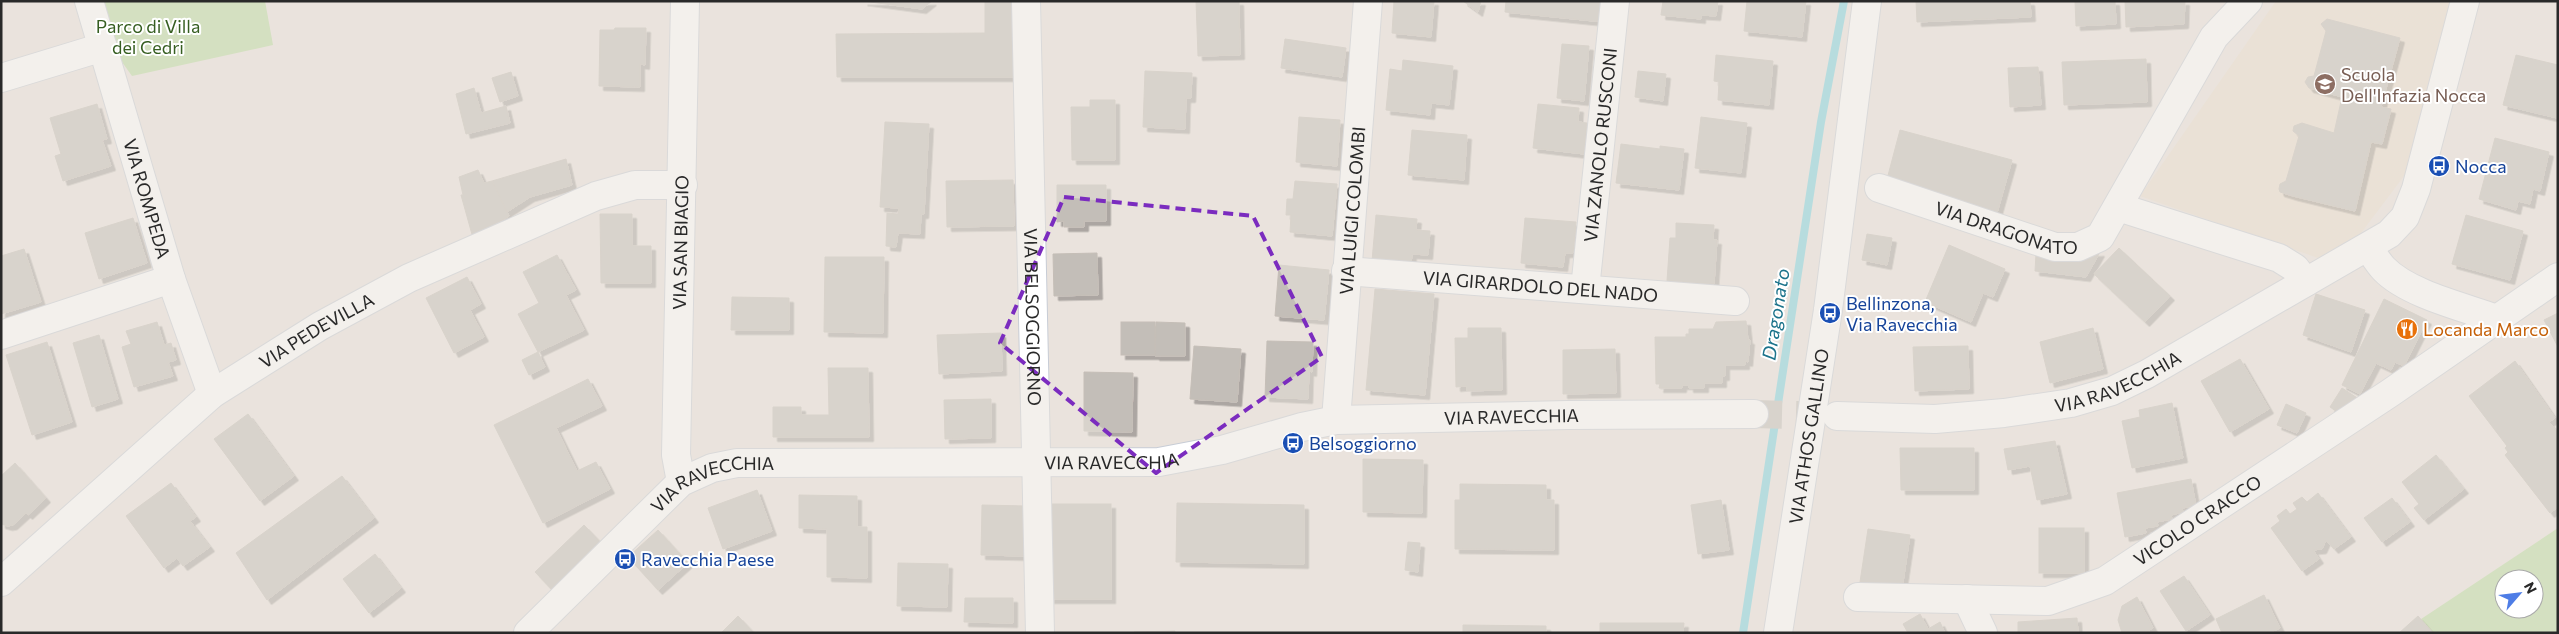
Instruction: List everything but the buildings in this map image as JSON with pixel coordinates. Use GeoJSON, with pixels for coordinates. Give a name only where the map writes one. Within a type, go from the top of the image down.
{"type":"FeatureCollection","features":[{"type":"Feature","properties":{"kind":"street","name":"VIA ROMPEDA"},"geometry":{"type":"LineString","coordinates":[[89,1],[171,279],[212,394]]}},
{"type":"Feature","properties":{"kind":"street","name":"VIA SAN BIAGIO"},"geometry":{"type":"LineString","coordinates":[[681,482],[676,455],[686,1]]}},
{"type":"Feature","properties":{"kind":"street","name":"VIA BELSOGGIORNO"},"geometry":{"type":"LineString","coordinates":[[1026,1],[1034,463],[1040,633]]}},
{"type":"Feature","properties":{"kind":"street","name":"VIA LUIGI COLOMBI"},"geometry":{"type":"LineString","coordinates":[[1336,420],[1368,1]]}},
{"type":"Feature","properties":{"kind":"street","name":"VIA ZANOLO RUSCONI"},"geometry":{"type":"LineString","coordinates":[[1585,289],[1615,1]]}},
{"type":"Feature","properties":{"kind":"street","name":"VIA ATHOS GALLINO"},"geometry":{"type":"LineString","coordinates":[[1778,633],[1828,310],[1867,1]]}},
{"type":"Feature","properties":{"kind":"street","name":"VIA DRAGONATO"},"geometry":{"type":"LineString","coordinates":[[1879,188],[2055,247],[2078,247],[2100,237],[2214,37],[2248,1]]}},
{"type":"Feature","properties":{"kind":"street","name":"VIA RAVECCHIA"},"geometry":{"type":"LineString","coordinates":[[1838,416],[1935,419],[2004,413],[2071,403],[2112,391],[2147,374],[2389,234],[2406,217],[2416,189],[2464,1]]}},
{"type":"Feature","properties":{"kind":"street"},"geometry":{"type":"LineString","coordinates":[[1,78],[103,47]]}},
{"type":"Feature","properties":{"kind":"street","name":"VIA PEDEVILLA"},"geometry":{"type":"LineString","coordinates":[[2,578],[212,394],[320,326],[409,278],[596,196],[634,185],[683,185]]}},
{"type":"Feature","properties":{"kind":"street"},"geometry":{"type":"LineString","coordinates":[[2118,207],[2279,258],[2295,268],[2306,282]]}},
{"type":"Feature","properties":{"kind":"street"},"geometry":{"type":"LineString","coordinates":[[2368,247],[2383,268],[2394,278],[2421,292],[2497,319]]}},
{"type":"Feature","properties":{"kind":"street","name":"VIA GIRARDOLO DEL NADO"},"geometry":{"type":"LineString","coordinates":[[1346,271],[1735,301]]}},
{"type":"Feature","properties":{"kind":"street","name":"VICOLO CRACCO"},"geometry":{"type":"LineString","coordinates":[[1858,597],[2048,601],[2105,581],[2390,393],[2558,277]]}},
{"type":"Feature","properties":{"kind":"street"},"geometry":{"type":"LineString","coordinates":[[1,335],[171,279]]}},
{"type":"Feature","properties":{"kind":"street","name":"VIA RAVECCHIA"},"geometry":{"type":"LineString","coordinates":[[528,633],[681,482],[712,468],[758,461],[1159,462],[1222,450],[1336,420],[1568,415],[1754,414]]}},
{"type":"Feature","properties":{"kind":"street"},"geometry":{"type":"LineString","coordinates":[[1967,599],[1983,633]]}},
{"type":"Feature","properties":{"kind":"highlighted area"},"geometry":{"type":"Polygon","coordinates":[[[1064,197],[1253,216],[1322,357],[1156,473],[1000,343],[1064,197]]]}},
{"type":"Feature","properties":{"kind":"shaded area","name":"Scuola Dell'Infazia Nocca"},"geometry":{"type":"Polygon","coordinates":[[[2276,1],[2452,1],[2410,168],[2358,237],[2324,260],[2140,196],[2276,1]]]}},
{"type":"Feature","properties":{"kind":"green space","name":"Parco di Villa dei Cedri"},"geometry":{"type":"Polygon","coordinates":[[[97,1],[265,1],[273,45],[132,76],[112,48],[97,1]]]}},
{"type":"Feature","properties":{"kind":"green space"},"geometry":{"type":"Polygon","coordinates":[[[2558,528],[2558,633],[2400,633],[2494,571],[2494,619],[2544,619],[2544,569],[2496,569],[2558,528]]]}},
{"type":"Feature","properties":{"kind":"waterway","name":"Dragonato"},"geometry":{"type":"LineString","coordinates":[[1743,633],[1821,122],[1844,1]]}},
{"type":"Feature","properties":{"kind":"tunnel"},"geometry":{"type":"LineString","coordinates":[[1754,414],[1835,416]]}},
{"type":"Feature","properties":{"kind":"place","name":"Scuola Dell'Infazia Nocca"},"geometry":{"type":"Point","coordinates":[2325,84]}},
{"type":"Feature","properties":{"kind":"place","name":"Nocca"},"geometry":{"type":"Point","coordinates":[2439,166]}},
{"type":"Feature","properties":{"kind":"place","name":"Bellinzona, Via Ravecchia"},"geometry":{"type":"Point","coordinates":[1830,313]}},
{"type":"Feature","properties":{"kind":"place","name":"Locanda Marco"},"geometry":{"type":"Point","coordinates":[2407,329]}},
{"type":"Feature","properties":{"kind":"place","name":"Belsoggiorno"},"geometry":{"type":"Point","coordinates":[1293,443]}},
{"type":"Feature","properties":{"kind":"place","name":"Ravecchia Paese"},"geometry":{"type":"Point","coordinates":[625,559]}}]}
